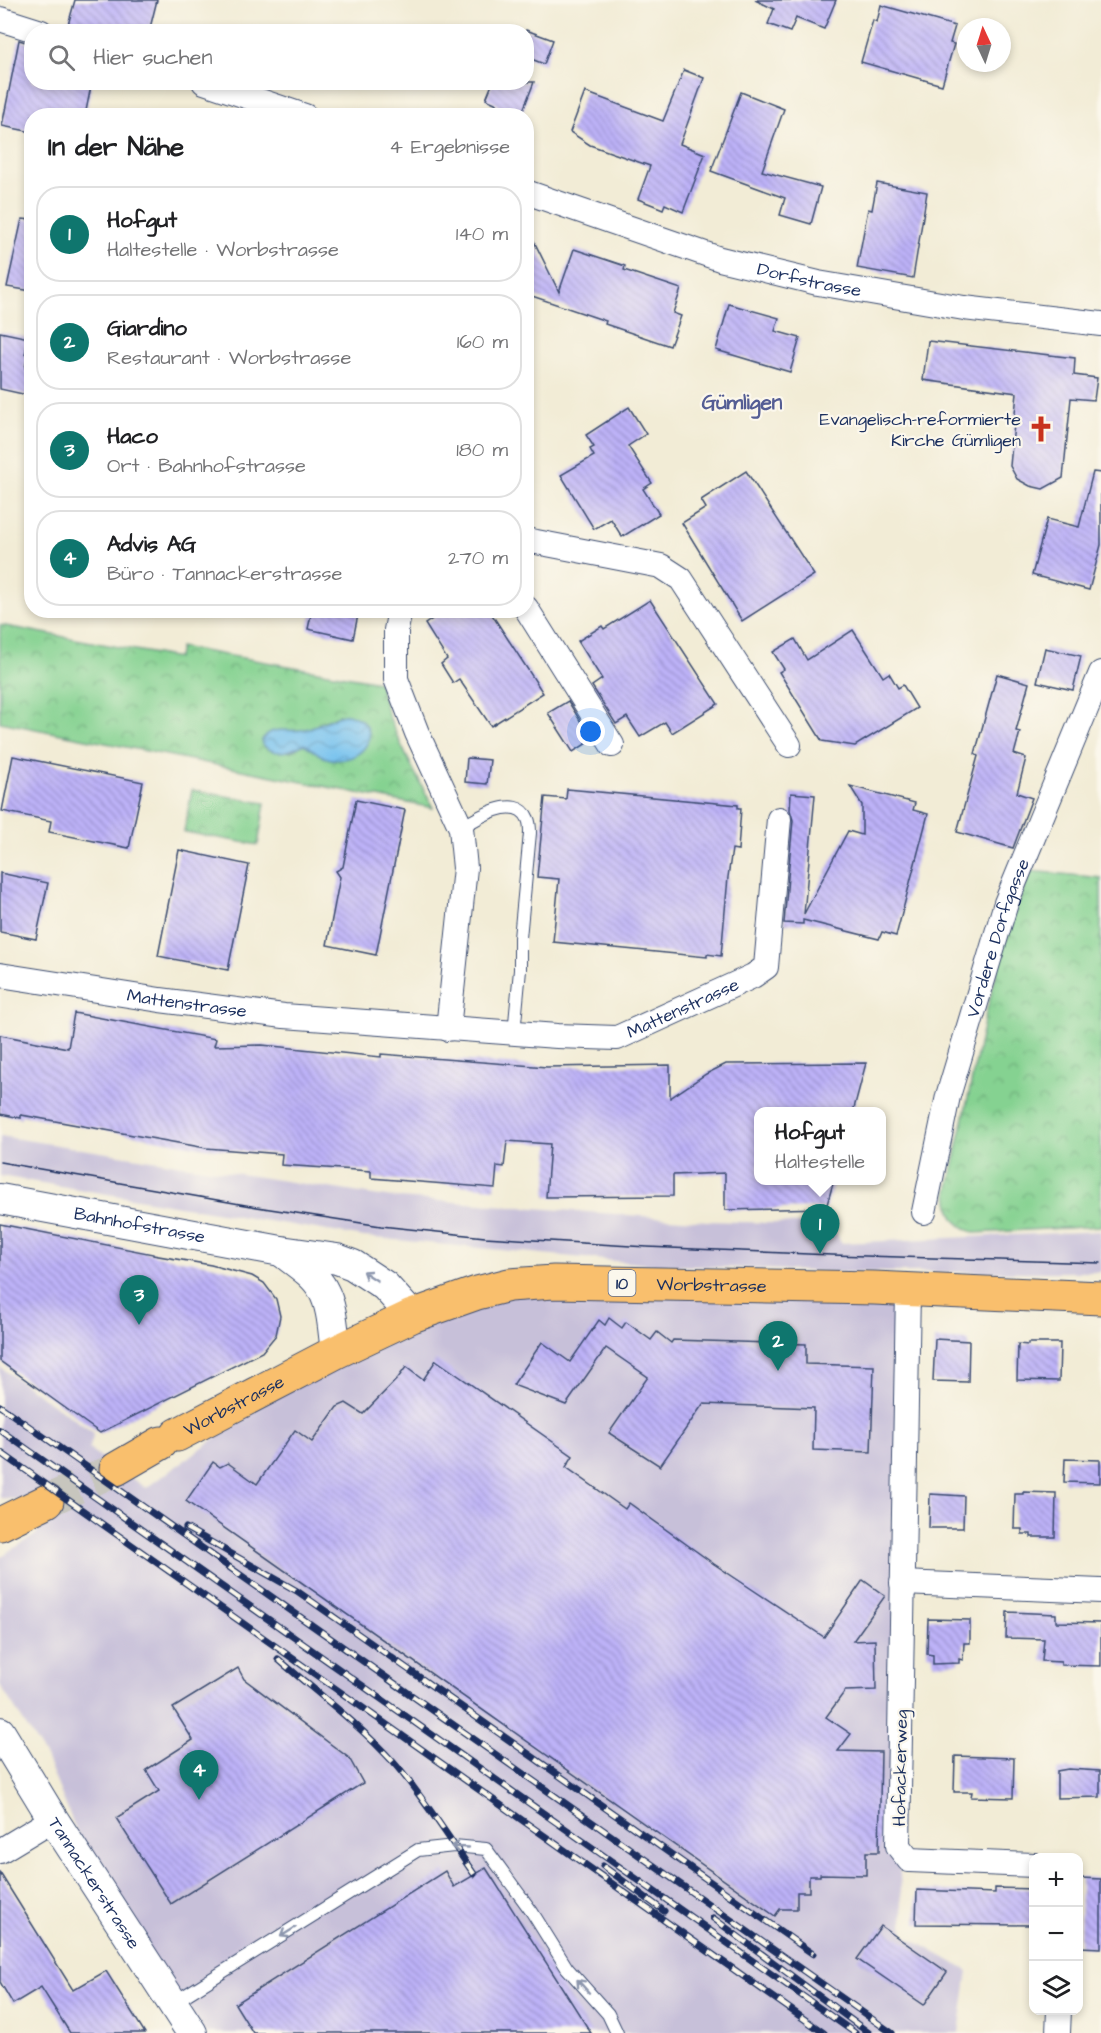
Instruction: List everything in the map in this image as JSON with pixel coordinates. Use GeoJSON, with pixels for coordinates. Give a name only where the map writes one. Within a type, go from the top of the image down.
{"type":"FeatureCollection","features":[{"type":"Feature","properties":{"kind":"main road","name":"Worbstrasse"},"geometry":{"type":"LineString","coordinates":[[116,1469],[336,1352],[412,1316],[477,1293],[509,1286],[554,1282],[862,1288],[1101,1298]]}},
{"type":"Feature","properties":{"kind":"main road"},"geometry":{"type":"LineString","coordinates":[[0,1524],[47,1501]]}},
{"type":"Feature","properties":{"kind":"street"},"geometry":{"type":"LineString","coordinates":[[0,19],[24,27]]}},
{"type":"Feature","properties":{"kind":"street"},"geometry":{"type":"LineString","coordinates":[[228,90],[281,108]]}},
{"type":"Feature","properties":{"kind":"street","name":"Dorfstrasse"},"geometry":{"type":"LineString","coordinates":[[534,195],[720,259],[818,283],[964,308],[1101,324]]}},
{"type":"Feature","properties":{"kind":"street"},"geometry":{"type":"LineString","coordinates":[[534,542],[661,566],[681,579],[789,745]]}},
{"type":"Feature","properties":{"kind":"street"},"geometry":{"type":"LineString","coordinates":[[398,618],[396,630],[396,679],[417,733],[461,828],[465,868],[448,1029]]}},
{"type":"Feature","properties":{"kind":"street"},"geometry":{"type":"LineString","coordinates":[[532,618],[612,745]]}},
{"type":"Feature","properties":{"kind":"street","name":"Vordere Dorfgasse"},"geometry":{"type":"LineString","coordinates":[[924,1212],[948,1096],[1006,903],[1101,673]]}},
{"type":"Feature","properties":{"kind":"street","name":"Mattenstrasse"},"geometry":{"type":"LineString","coordinates":[[0,975],[160,1000],[284,1016],[448,1029],[617,1038],[753,976],[766,967],[779,819]]}},
{"type":"Feature","properties":{"kind":"street","name":"Bahnhofstrasse"},"geometry":{"type":"LineString","coordinates":[[0,1199],[281,1251],[338,1259],[353,1265],[385,1286],[412,1316]]}},
{"type":"Feature","properties":{"kind":"street","name":"Bahnhofstrasse"},"geometry":{"type":"LineString","coordinates":[[281,1251],[323,1288],[329,1303],[336,1352]]}},
{"type":"Feature","properties":{"kind":"street","name":"Hofackerweg"},"geometry":{"type":"LineString","coordinates":[[908,1291],[898,1846],[909,1860],[1029,1865]]}},
{"type":"Feature","properties":{"kind":"street"},"geometry":{"type":"LineString","coordinates":[[903,1583],[1101,1591]]}},
{"type":"Feature","properties":{"kind":"street","name":"Tannackerstrasse"},"geometry":{"type":"LineString","coordinates":[[0,1732],[53,1819],[192,2033]]}},
{"type":"Feature","properties":{"kind":"street"},"geometry":{"type":"LineString","coordinates":[[0,1851],[53,1819]]}},
{"type":"Feature","properties":{"kind":"street"},"geometry":{"type":"LineString","coordinates":[[1058,2033],[1059,2015]]}},
{"type":"Feature","properties":{"kind":"lane"},"geometry":{"type":"LineString","coordinates":[[461,828],[493,810],[509,807],[523,811],[529,820],[530,833],[514,1033]]}},
{"type":"Feature","properties":{"kind":"lane"},"geometry":{"type":"LineString","coordinates":[[173,2003],[418,1850],[454,1846],[486,1849],[532,1912],[567,1968],[608,2014],[617,2033]]}},
{"type":"Feature","properties":{"kind":"shaded area"},"geometry":{"type":"Polygon","coordinates":[[[0,1136],[386,1197],[708,1221],[832,1225],[841,1243],[1101,1231],[1101,1272],[832,1272],[647,1264],[364,1237],[0,1176],[0,1136]]]}},
{"type":"Feature","properties":{"kind":"shaded area"},"geometry":{"type":"Polygon","coordinates":[[[908,1291],[898,1846],[904,1935],[968,1971],[959,2033],[192,2033],[103,1895],[46,1757],[0,1685],[0,1557],[36,1535],[47,1502],[0,1498],[0,1367],[94,1433],[89,1449],[146,1488],[336,1352],[477,1293],[908,1291]]]}},
{"type":"Feature","properties":{"kind":"green space"},"geometry":{"type":"Polygon","coordinates":[[[0,625],[178,658],[180,647],[379,682],[388,715],[433,808],[0,722],[0,625]],[[339,715],[302,730],[271,732],[262,740],[290,752],[304,744],[324,757],[339,715]]]}},
{"type":"Feature","properties":{"kind":"green space"},"geometry":{"type":"Polygon","coordinates":[[[192,790],[265,803],[258,845],[184,832],[192,790]]]}},
{"type":"Feature","properties":{"kind":"green space"},"geometry":{"type":"Polygon","coordinates":[[[1031,871],[1101,878],[1101,1226],[974,1233],[957,1222],[951,1212],[948,1192],[985,1017],[1009,926],[1031,871]]]}},
{"type":"Feature","properties":{"kind":"water"},"geometry":{"type":"Polygon","coordinates":[[[348,714],[361,720],[368,729],[369,737],[366,746],[349,758],[337,760],[324,757],[304,744],[277,752],[262,744],[262,740],[271,732],[302,730],[348,714]]]}},
{"type":"Feature","properties":{"kind":"building"},"geometry":{"type":"Polygon","coordinates":[[[75,0],[157,0],[151,24],[68,24],[75,0]]]}},
{"type":"Feature","properties":{"kind":"building"},"geometry":{"type":"Polygon","coordinates":[[[755,0],[836,0],[824,29],[796,18],[790,32],[768,24],[774,9],[755,0]]]}},
{"type":"Feature","properties":{"kind":"building"},"geometry":{"type":"Polygon","coordinates":[[[881,5],[955,26],[950,43],[954,44],[942,85],[861,62],[873,20],[877,22],[881,5]]]}},
{"type":"Feature","properties":{"kind":"building"},"geometry":{"type":"Polygon","coordinates":[[[534,33],[553,40],[544,64],[534,60],[534,33]]]}},
{"type":"Feature","properties":{"kind":"building"},"geometry":{"type":"Polygon","coordinates":[[[19,40],[24,42],[24,90],[90,90],[87,108],[24,108],[24,130],[2,126],[19,40]]]}},
{"type":"Feature","properties":{"kind":"building"},"geometry":{"type":"Polygon","coordinates":[[[684,70],[704,78],[680,144],[705,154],[683,212],[665,204],[663,209],[638,199],[650,166],[590,145],[570,132],[585,92],[663,121],[684,70]]]}},
{"type":"Feature","properties":{"kind":"building"},"geometry":{"type":"Polygon","coordinates":[[[490,90],[531,90],[524,108],[500,108],[486,99],[490,90]]]}},
{"type":"Feature","properties":{"kind":"building"},"geometry":{"type":"Polygon","coordinates":[[[741,92],[784,109],[762,171],[821,187],[811,224],[780,215],[785,198],[711,171],[741,92]]]}},
{"type":"Feature","properties":{"kind":"building"},"geometry":{"type":"Polygon","coordinates":[[[877,183],[927,192],[913,278],[857,268],[868,209],[872,210],[877,183]]]}},
{"type":"Feature","properties":{"kind":"building"},"geometry":{"type":"Polygon","coordinates":[[[22,219],[24,219],[24,290],[7,287],[22,219]]]}},
{"type":"Feature","properties":{"kind":"building"},"geometry":{"type":"Polygon","coordinates":[[[534,241],[559,292],[574,249],[625,266],[624,270],[681,289],[673,313],[681,316],[670,346],[605,324],[606,321],[534,297],[534,241]]]}},
{"type":"Feature","properties":{"kind":"building"},"geometry":{"type":"Polygon","coordinates":[[[729,304],[779,318],[775,331],[800,338],[790,372],[716,350],[729,304]]]}},
{"type":"Feature","properties":{"kind":"building"},"geometry":{"type":"Polygon","coordinates":[[[0,332],[24,337],[24,394],[0,389],[0,332]]]}},
{"type":"Feature","properties":{"kind":"building"},"geometry":{"type":"Polygon","coordinates":[[[928,341],[1075,358],[1074,375],[1097,378],[1094,400],[1071,398],[1063,478],[1043,489],[1030,486],[1017,479],[1010,466],[1017,393],[923,380],[928,341]]]}},
{"type":"Feature","properties":{"kind":"building"},"geometry":{"type":"Polygon","coordinates":[[[629,407],[646,434],[628,446],[652,483],[643,489],[659,514],[622,537],[611,519],[594,529],[561,475],[594,456],[590,449],[594,447],[586,435],[629,407]]]}},
{"type":"Feature","properties":{"kind":"building"},"geometry":{"type":"Polygon","coordinates":[[[746,471],[814,575],[742,621],[682,523],[706,508],[701,500],[746,471]]]}},
{"type":"Feature","properties":{"kind":"building"},"geometry":{"type":"Polygon","coordinates":[[[1093,472],[1101,473],[1101,545],[1089,590],[1032,575],[1047,519],[1079,527],[1093,472]]]}},
{"type":"Feature","properties":{"kind":"building"},"geometry":{"type":"Polygon","coordinates":[[[650,600],[718,704],[672,733],[665,722],[640,737],[627,717],[616,724],[592,686],[602,679],[578,641],[602,626],[604,629],[650,600]]]}},
{"type":"Feature","properties":{"kind":"building"},"geometry":{"type":"Polygon","coordinates":[[[310,618],[357,618],[353,639],[308,629],[310,618]]]}},
{"type":"Feature","properties":{"kind":"building"},"geometry":{"type":"Polygon","coordinates":[[[434,618],[494,618],[543,693],[491,726],[459,679],[453,683],[441,664],[447,659],[425,624],[434,618]]]}},
{"type":"Feature","properties":{"kind":"building"},"geometry":{"type":"Polygon","coordinates":[[[853,630],[883,677],[889,673],[898,688],[903,685],[917,708],[855,746],[822,741],[779,672],[784,669],[773,652],[795,639],[807,660],[853,630]]]}},
{"type":"Feature","properties":{"kind":"building"},"geometry":{"type":"Polygon","coordinates":[[[1045,648],[1081,656],[1073,690],[1037,682],[1045,648]]]}},
{"type":"Feature","properties":{"kind":"building"},"geometry":{"type":"Polygon","coordinates":[[[997,674],[1029,683],[1016,731],[1020,732],[1014,754],[1026,758],[1017,793],[1032,798],[1013,848],[957,832],[997,674]]]}},
{"type":"Feature","properties":{"kind":"building"},"geometry":{"type":"Polygon","coordinates":[[[568,701],[592,740],[573,752],[548,713],[568,701]]]}},
{"type":"Feature","properties":{"kind":"building"},"geometry":{"type":"Polygon","coordinates":[[[13,756],[143,782],[129,848],[49,832],[51,821],[2,811],[13,756]]]}},
{"type":"Feature","properties":{"kind":"building"},"geometry":{"type":"Polygon","coordinates":[[[467,758],[490,760],[487,784],[465,782],[467,758]]]}},
{"type":"Feature","properties":{"kind":"building"},"geometry":{"type":"Polygon","coordinates":[[[850,786],[915,803],[913,810],[928,814],[896,936],[882,932],[879,939],[803,920],[803,924],[784,923],[793,820],[790,810],[791,793],[815,795],[804,914],[848,831],[862,835],[862,805],[850,786]]]}},
{"type":"Feature","properties":{"kind":"building"},"geometry":{"type":"Polygon","coordinates":[[[567,789],[738,805],[738,808],[741,808],[738,850],[732,849],[728,877],[721,956],[707,954],[707,957],[553,942],[559,879],[537,877],[545,797],[566,799],[567,789]]]}},
{"type":"Feature","properties":{"kind":"building"},"geometry":{"type":"Polygon","coordinates":[[[356,800],[405,810],[376,955],[327,945],[340,877],[336,871],[343,867],[356,800]]]}},
{"type":"Feature","properties":{"kind":"building"},"geometry":{"type":"Polygon","coordinates":[[[179,850],[249,865],[228,970],[158,956],[179,850]]]}},
{"type":"Feature","properties":{"kind":"building"},"geometry":{"type":"Polygon","coordinates":[[[0,873],[48,883],[36,939],[0,932],[0,873]]]}},
{"type":"Feature","properties":{"kind":"building"},"geometry":{"type":"Polygon","coordinates":[[[74,1013],[216,1039],[214,1046],[262,1045],[381,1057],[381,1054],[547,1067],[670,1065],[670,1098],[706,1074],[726,1064],[866,1063],[854,1107],[754,1107],[754,1185],[833,1185],[826,1208],[725,1210],[725,1173],[673,1175],[673,1196],[546,1197],[550,1144],[507,1141],[504,1167],[497,1166],[495,1188],[371,1178],[371,1171],[281,1165],[282,1154],[206,1148],[21,1115],[21,1118],[0,1114],[0,1035],[68,1048],[74,1013]]]}},
{"type":"Feature","properties":{"kind":"building"},"geometry":{"type":"Polygon","coordinates":[[[0,1224],[211,1265],[252,1276],[264,1283],[276,1299],[280,1316],[276,1335],[262,1352],[100,1433],[0,1361],[0,1224]]]}},
{"type":"Feature","properties":{"kind":"building"},"geometry":{"type":"Polygon","coordinates":[[[609,1318],[622,1328],[626,1322],[651,1340],[657,1332],[671,1343],[673,1340],[806,1344],[806,1364],[874,1366],[871,1452],[813,1450],[814,1408],[703,1404],[660,1466],[609,1433],[648,1377],[606,1348],[566,1405],[513,1385],[542,1342],[570,1362],[599,1320],[605,1325],[609,1318]]]}},
{"type":"Feature","properties":{"kind":"building"},"geometry":{"type":"Polygon","coordinates":[[[935,1339],[969,1341],[968,1382],[933,1381],[935,1339]]]}},
{"type":"Feature","properties":{"kind":"building"},"geometry":{"type":"Polygon","coordinates":[[[1028,1343],[1060,1343],[1059,1381],[1017,1380],[1018,1344],[1028,1345],[1028,1343]]]}},
{"type":"Feature","properties":{"kind":"building"},"geometry":{"type":"Polygon","coordinates":[[[436,1360],[573,1456],[566,1467],[625,1509],[629,1503],[714,1564],[824,1637],[863,1580],[885,1596],[853,1641],[875,1640],[876,1690],[845,1691],[826,1717],[851,1734],[838,1751],[881,1752],[879,1852],[866,1852],[866,1875],[820,1874],[820,1876],[809,1876],[809,1892],[797,1892],[797,1909],[780,1909],[775,1916],[186,1501],[213,1462],[220,1467],[228,1463],[257,1484],[295,1430],[312,1442],[337,1407],[346,1403],[363,1414],[406,1367],[423,1380],[436,1360]]]}},
{"type":"Feature","properties":{"kind":"building"},"geometry":{"type":"Polygon","coordinates":[[[1065,1459],[1100,1460],[1100,1483],[1064,1482],[1065,1459]]]}},
{"type":"Feature","properties":{"kind":"building"},"geometry":{"type":"Polygon","coordinates":[[[1023,1492],[1056,1493],[1055,1537],[1031,1537],[1031,1534],[1022,1534],[1022,1529],[1014,1529],[1015,1494],[1023,1494],[1023,1492]]]}},
{"type":"Feature","properties":{"kind":"building"},"geometry":{"type":"Polygon","coordinates":[[[930,1494],[964,1496],[963,1528],[929,1528],[930,1494]]]}},
{"type":"Feature","properties":{"kind":"building"},"geometry":{"type":"Polygon","coordinates":[[[1007,1612],[1056,1614],[1056,1622],[1101,1623],[1101,1666],[1061,1665],[1061,1662],[1042,1661],[1044,1639],[1006,1638],[1007,1612]]]}},
{"type":"Feature","properties":{"kind":"building"},"geometry":{"type":"Polygon","coordinates":[[[928,1619],[970,1620],[970,1643],[964,1643],[963,1660],[959,1659],[959,1663],[933,1664],[933,1655],[927,1654],[928,1619]]]}},
{"type":"Feature","properties":{"kind":"building"},"geometry":{"type":"Polygon","coordinates":[[[238,1668],[244,1679],[349,1758],[363,1783],[171,1904],[116,1818],[159,1791],[146,1770],[193,1740],[173,1708],[238,1668]]]}},
{"type":"Feature","properties":{"kind":"building"},"geometry":{"type":"Polygon","coordinates":[[[955,1756],[1014,1758],[1013,1798],[971,1797],[972,1792],[954,1792],[955,1756]]]}},
{"type":"Feature","properties":{"kind":"building"},"geometry":{"type":"Polygon","coordinates":[[[1068,1769],[1100,1771],[1100,1797],[1057,1798],[1057,1771],[1068,1769]]]}},
{"type":"Feature","properties":{"kind":"building"},"geometry":{"type":"Polygon","coordinates":[[[486,1868],[591,2033],[253,2033],[235,2004],[445,1871],[454,1887],[486,1868]]]}},
{"type":"Feature","properties":{"kind":"building"},"geometry":{"type":"Polygon","coordinates":[[[0,1873],[73,1990],[106,1971],[145,2033],[70,2033],[41,1987],[13,2004],[0,1982],[0,1873]]]}},
{"type":"Feature","properties":{"kind":"building"},"geometry":{"type":"Polygon","coordinates":[[[1083,1878],[1101,1879],[1101,1948],[1083,1947],[1083,1878]]]}},
{"type":"Feature","properties":{"kind":"building"},"geometry":{"type":"Polygon","coordinates":[[[995,1888],[1029,1889],[1029,1925],[916,1924],[917,1890],[995,1893],[995,1888]]]}},
{"type":"Feature","properties":{"kind":"building"},"geometry":{"type":"Polygon","coordinates":[[[881,1926],[947,1972],[924,2005],[857,1959],[881,1926]]]}},
{"type":"Feature","properties":{"kind":"tunnel"},"geometry":{"type":"LineString","coordinates":[[47,1501],[116,1469]]}},
{"type":"Feature","properties":{"kind":"tram line"},"geometry":{"type":"LineString","coordinates":[[0,1162],[257,1207],[381,1226],[485,1237],[832,1255],[1101,1263]]}},
{"type":"Feature","properties":{"kind":"railway"},"geometry":{"type":"LineString","coordinates":[[0,1406],[892,2033]]}},
{"type":"Feature","properties":{"kind":"railway"},"geometry":{"type":"LineString","coordinates":[[0,1430],[855,2033]]}},
{"type":"Feature","properties":{"kind":"railway"},"geometry":{"type":"LineString","coordinates":[[0,1452],[824,2033]]}},
{"type":"Feature","properties":{"kind":"railway"},"geometry":{"type":"LineString","coordinates":[[186,1528],[297,1591],[813,1954]]}},
{"type":"Feature","properties":{"kind":"railway"},"geometry":{"type":"LineString","coordinates":[[278,1659],[352,1722],[394,1763],[426,1804],[474,1874]]}},
{"type":"Feature","properties":{"kind":"railway"},"geometry":{"type":"LineString","coordinates":[[603,1866],[664,1911]]}},
{"type":"Feature","properties":{"kind":"railway"},"geometry":{"type":"LineString","coordinates":[[713,1918],[869,2033]]}},
{"type":"Feature","properties":{"kind":"place","name":"Evangelisch-reformierte Kirche Gümligen"},"geometry":{"type":"Point","coordinates":[1041,429]}},
{"type":"Feature","properties":{"kind":"place","name":"Hofgut"},"geometry":{"type":"Point","coordinates":[820,1254]}},
{"type":"Feature","properties":{"kind":"place","name":"Haco"},"geometry":{"type":"Point","coordinates":[139,1325]}},
{"type":"Feature","properties":{"kind":"place","name":"Giardino"},"geometry":{"type":"Point","coordinates":[778,1371]}},
{"type":"Feature","properties":{"kind":"place","name":"Advis AG"},"geometry":{"type":"Point","coordinates":[199,1800]}},
{"type":"Feature","properties":{"kind":"district","name":"Gümligen"},"geometry":{"type":"Point","coordinates":[742,402]}}]}
